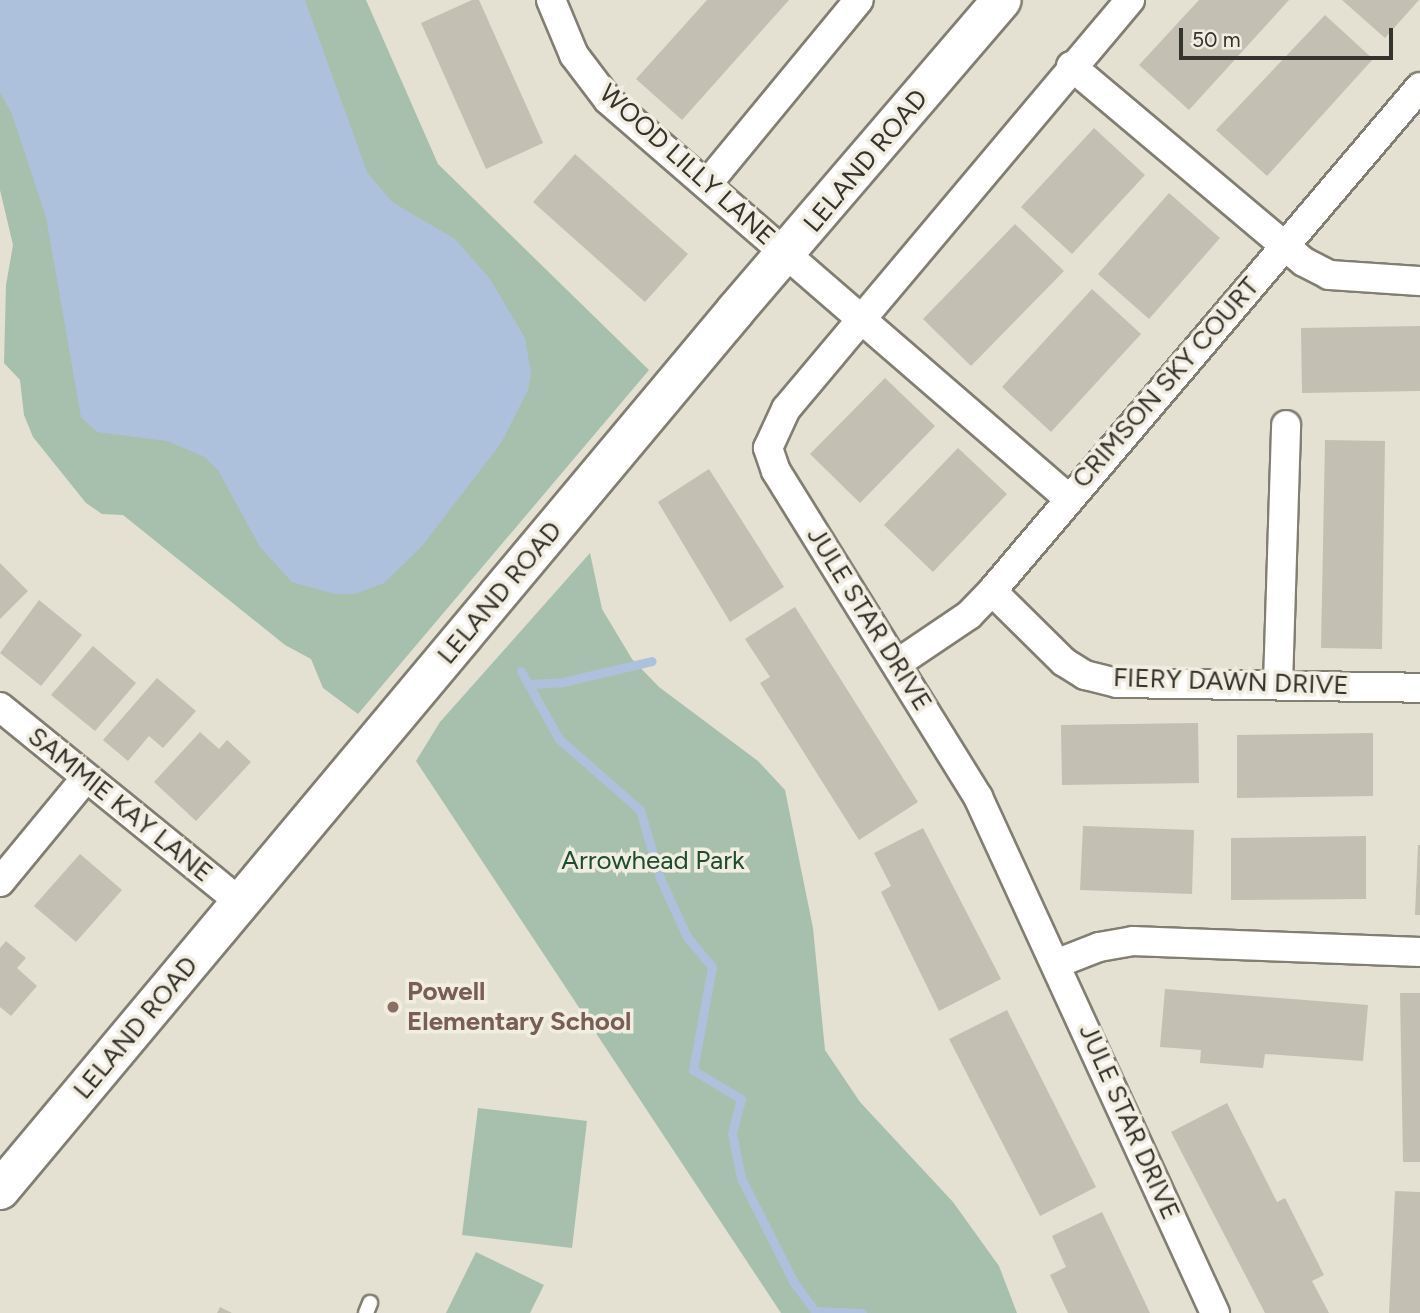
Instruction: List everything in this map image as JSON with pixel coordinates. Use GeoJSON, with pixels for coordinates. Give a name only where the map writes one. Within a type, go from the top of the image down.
{"type":"FeatureCollection","features":[{"type":"Feature","properties":{"kind":"street","name":"WOOD LILLY LANE"},"geometry":{"type":"LineString","coordinates":[[551,0],[574,55],[608,100],[708,183],[1068,498]]}},
{"type":"Feature","properties":{"kind":"street"},"geometry":{"type":"LineString","coordinates":[[708,183],[859,0]]}},
{"type":"Feature","properties":{"kind":"street","name":"LELAND ROAD"},"geometry":{"type":"LineString","coordinates":[[0,1190],[1002,0]]}},
{"type":"Feature","properties":{"kind":"street","name":"JULE STAR DRIVE"},"geometry":{"type":"LineString","coordinates":[[1130,0],[1071,66],[863,321],[786,409],[768,448],[776,471],[898,663],[978,797],[1058,963],[1215,1313]]}},
{"type":"Feature","properties":{"kind":"street"},"geometry":{"type":"LineString","coordinates":[[1071,66],[1236,209],[1304,262],[1329,275],[1420,281]]}},
{"type":"Feature","properties":{"kind":"street","name":"CRIMSON SKY COURT"},"geometry":{"type":"LineString","coordinates":[[898,663],[969,615],[992,591],[1068,498],[1420,87]]}},
{"type":"Feature","properties":{"kind":"street"},"geometry":{"type":"LineString","coordinates":[[1278,684],[1286,425]]}},
{"type":"Feature","properties":{"kind":"street","name":"FIERY DAWN DRIVE"},"geometry":{"type":"LineString","coordinates":[[992,591],[1064,662],[1085,675],[1117,683],[1420,688]]}},
{"type":"Feature","properties":{"kind":"street","name":"SAMMIE KAY LANE"},"geometry":{"type":"LineString","coordinates":[[0,707],[85,779],[241,903]]}},
{"type":"Feature","properties":{"kind":"street"},"geometry":{"type":"LineString","coordinates":[[0,882],[85,779]]}},
{"type":"Feature","properties":{"kind":"street"},"geometry":{"type":"LineString","coordinates":[[1058,963],[1099,947],[1133,941],[1420,952]]}},
{"type":"Feature","properties":{"kind":"green space"},"geometry":{"type":"Polygon","coordinates":[[[0,0],[366,0],[438,164],[649,370],[358,714],[323,688],[311,659],[285,645],[123,515],[102,514],[86,503],[33,437],[24,415],[20,380],[4,363],[6,285],[13,245],[0,190],[0,0]]]}},
{"type":"Feature","properties":{"kind":"green space","name":"Arrowhead Park"},"geometry":{"type":"Polygon","coordinates":[[[590,553],[602,609],[632,659],[659,687],[758,761],[785,790],[813,928],[825,1050],[860,1102],[953,1202],[999,1266],[1017,1313],[781,1313],[416,761],[440,722],[590,553]]]}},
{"type":"Feature","properties":{"kind":"green space"},"geometry":{"type":"Polygon","coordinates":[[[478,1108],[587,1121],[572,1248],[462,1235],[478,1108]]]}},
{"type":"Feature","properties":{"kind":"green space"},"geometry":{"type":"Polygon","coordinates":[[[476,1252],[544,1285],[530,1313],[446,1313],[476,1252]]]}},
{"type":"Feature","properties":{"kind":"water"},"geometry":{"type":"Polygon","coordinates":[[[0,0],[305,0],[367,172],[392,202],[455,239],[490,279],[525,338],[531,374],[528,390],[501,443],[422,546],[384,583],[355,594],[335,594],[292,582],[260,547],[218,470],[203,456],[167,441],[97,432],[81,417],[46,217],[12,114],[0,92],[0,0]]]}},
{"type":"Feature","properties":{"kind":"building"},"geometry":{"type":"Polygon","coordinates":[[[472,0],[479,0],[543,143],[486,169],[421,23],[472,0]]]}},
{"type":"Feature","properties":{"kind":"building"},"geometry":{"type":"Polygon","coordinates":[[[707,0],[789,0],[682,120],[636,79],[707,0]]]}},
{"type":"Feature","properties":{"kind":"building"},"geometry":{"type":"Polygon","coordinates":[[[1199,0],[1289,0],[1189,110],[1139,65],[1199,0]]]}},
{"type":"Feature","properties":{"kind":"building"},"geometry":{"type":"Polygon","coordinates":[[[1342,0],[1419,0],[1385,38],[1342,0]]]}},
{"type":"Feature","properties":{"kind":"building"},"geometry":{"type":"Polygon","coordinates":[[[1325,15],[1373,59],[1267,176],[1216,130],[1325,15]]]}},
{"type":"Feature","properties":{"kind":"building"},"geometry":{"type":"Polygon","coordinates":[[[1094,128],[1145,175],[1072,254],[1021,207],[1094,128]]]}},
{"type":"Feature","properties":{"kind":"building"},"geometry":{"type":"Polygon","coordinates":[[[575,154],[688,254],[645,302],[533,202],[575,154]]]}},
{"type":"Feature","properties":{"kind":"building"},"geometry":{"type":"Polygon","coordinates":[[[1169,193],[1220,238],[1149,319],[1098,274],[1169,193]]]}},
{"type":"Feature","properties":{"kind":"building"},"geometry":{"type":"Polygon","coordinates":[[[1015,224],[1064,271],[971,366],[923,319],[1015,224]]]}},
{"type":"Feature","properties":{"kind":"building"},"geometry":{"type":"Polygon","coordinates":[[[1092,289],[1141,334],[1051,432],[1002,387],[1092,289]]]}},
{"type":"Feature","properties":{"kind":"building"},"geometry":{"type":"Polygon","coordinates":[[[1420,326],[1420,391],[1302,393],[1301,328],[1420,326]]]}},
{"type":"Feature","properties":{"kind":"building"},"geometry":{"type":"Polygon","coordinates":[[[885,378],[935,426],[860,503],[810,454],[885,378]]]}},
{"type":"Feature","properties":{"kind":"building"},"geometry":{"type":"Polygon","coordinates":[[[1325,440],[1385,441],[1382,649],[1321,648],[1325,440]]]}},
{"type":"Feature","properties":{"kind":"building"},"geometry":{"type":"Polygon","coordinates":[[[958,448],[1007,494],[933,572],[884,525],[958,448]]]}},
{"type":"Feature","properties":{"kind":"building"},"geometry":{"type":"Polygon","coordinates":[[[709,469],[784,587],[730,622],[658,502],[709,469]]]}},
{"type":"Feature","properties":{"kind":"building"},"geometry":{"type":"Polygon","coordinates":[[[0,563],[28,591],[0,619],[0,563]]]}},
{"type":"Feature","properties":{"kind":"building"},"geometry":{"type":"Polygon","coordinates":[[[39,600],[82,635],[41,686],[0,653],[39,600]]]}},
{"type":"Feature","properties":{"kind":"building"},"geometry":{"type":"Polygon","coordinates":[[[795,607],[918,802],[859,840],[760,683],[770,677],[745,639],[795,607]]]}},
{"type":"Feature","properties":{"kind":"building"},"geometry":{"type":"Polygon","coordinates":[[[93,646],[136,683],[95,731],[51,695],[93,646]]]}},
{"type":"Feature","properties":{"kind":"building"},"geometry":{"type":"Polygon","coordinates":[[[157,678],[196,711],[163,748],[149,736],[128,761],[103,740],[157,678]]]}},
{"type":"Feature","properties":{"kind":"building"},"geometry":{"type":"Polygon","coordinates":[[[1198,723],[1199,783],[1062,785],[1061,725],[1198,723]]]}},
{"type":"Feature","properties":{"kind":"building"},"geometry":{"type":"Polygon","coordinates":[[[200,732],[219,749],[227,740],[251,762],[196,821],[154,782],[200,732]]]}},
{"type":"Feature","properties":{"kind":"building"},"geometry":{"type":"Polygon","coordinates":[[[1373,733],[1373,796],[1237,798],[1237,735],[1373,733]]]}},
{"type":"Feature","properties":{"kind":"building"},"geometry":{"type":"Polygon","coordinates":[[[1083,826],[1194,830],[1192,894],[1080,890],[1083,826]]]}},
{"type":"Feature","properties":{"kind":"building"},"geometry":{"type":"Polygon","coordinates":[[[923,828],[1001,979],[939,1011],[881,892],[891,886],[874,853],[923,828]]]}},
{"type":"Feature","properties":{"kind":"building"},"geometry":{"type":"Polygon","coordinates":[[[1366,836],[1366,899],[1231,900],[1231,838],[1366,836]]]}},
{"type":"Feature","properties":{"kind":"building"},"geometry":{"type":"Polygon","coordinates":[[[1418,845],[1420,915],[1415,915],[1418,845]]]}},
{"type":"Feature","properties":{"kind":"building"},"geometry":{"type":"Polygon","coordinates":[[[80,854],[122,890],[76,942],[34,906],[80,854]]]}},
{"type":"Feature","properties":{"kind":"building"},"geometry":{"type":"Polygon","coordinates":[[[6,941],[26,958],[17,968],[37,986],[11,1016],[0,1007],[0,948],[6,941]]]}},
{"type":"Feature","properties":{"kind":"building"},"geometry":{"type":"Polygon","coordinates":[[[1165,989],[1368,1005],[1363,1061],[1265,1054],[1263,1068],[1200,1063],[1201,1050],[1160,1047],[1165,989]]]}},
{"type":"Feature","properties":{"kind":"building"},"geometry":{"type":"Polygon","coordinates":[[[1400,993],[1420,993],[1420,1162],[1403,1162],[1400,993]]]}},
{"type":"Feature","properties":{"kind":"building"},"geometry":{"type":"Polygon","coordinates":[[[1007,1010],[1096,1187],[1040,1216],[949,1039],[1007,1010]]]}},
{"type":"Feature","properties":{"kind":"building"},"geometry":{"type":"Polygon","coordinates":[[[1227,1103],[1277,1202],[1285,1198],[1324,1275],[1312,1281],[1329,1313],[1265,1313],[1171,1132],[1227,1103]]]}},
{"type":"Feature","properties":{"kind":"building"},"geometry":{"type":"Polygon","coordinates":[[[1395,1191],[1420,1192],[1420,1313],[1389,1313],[1395,1191]]]}},
{"type":"Feature","properties":{"kind":"building"},"geometry":{"type":"Polygon","coordinates":[[[1102,1212],[1150,1313],[1068,1313],[1050,1275],[1066,1267],[1052,1236],[1102,1212]]]}},
{"type":"Feature","properties":{"kind":"building"},"geometry":{"type":"Polygon","coordinates":[[[220,1307],[232,1313],[217,1313],[220,1307]]]}},
{"type":"Feature","properties":{"kind":"waterway"},"geometry":{"type":"LineString","coordinates":[[528,684],[563,682],[652,661]]}},
{"type":"Feature","properties":{"kind":"waterway"},"geometry":{"type":"LineString","coordinates":[[521,671],[559,739],[640,810],[660,878],[687,937],[712,967],[693,1070],[741,1099],[732,1133],[741,1178],[793,1281],[815,1311],[862,1313]]}},
{"type":"Feature","properties":{"kind":"place","name":"Powell Elementary School"},"geometry":{"type":"Point","coordinates":[393,1007]}}]}
